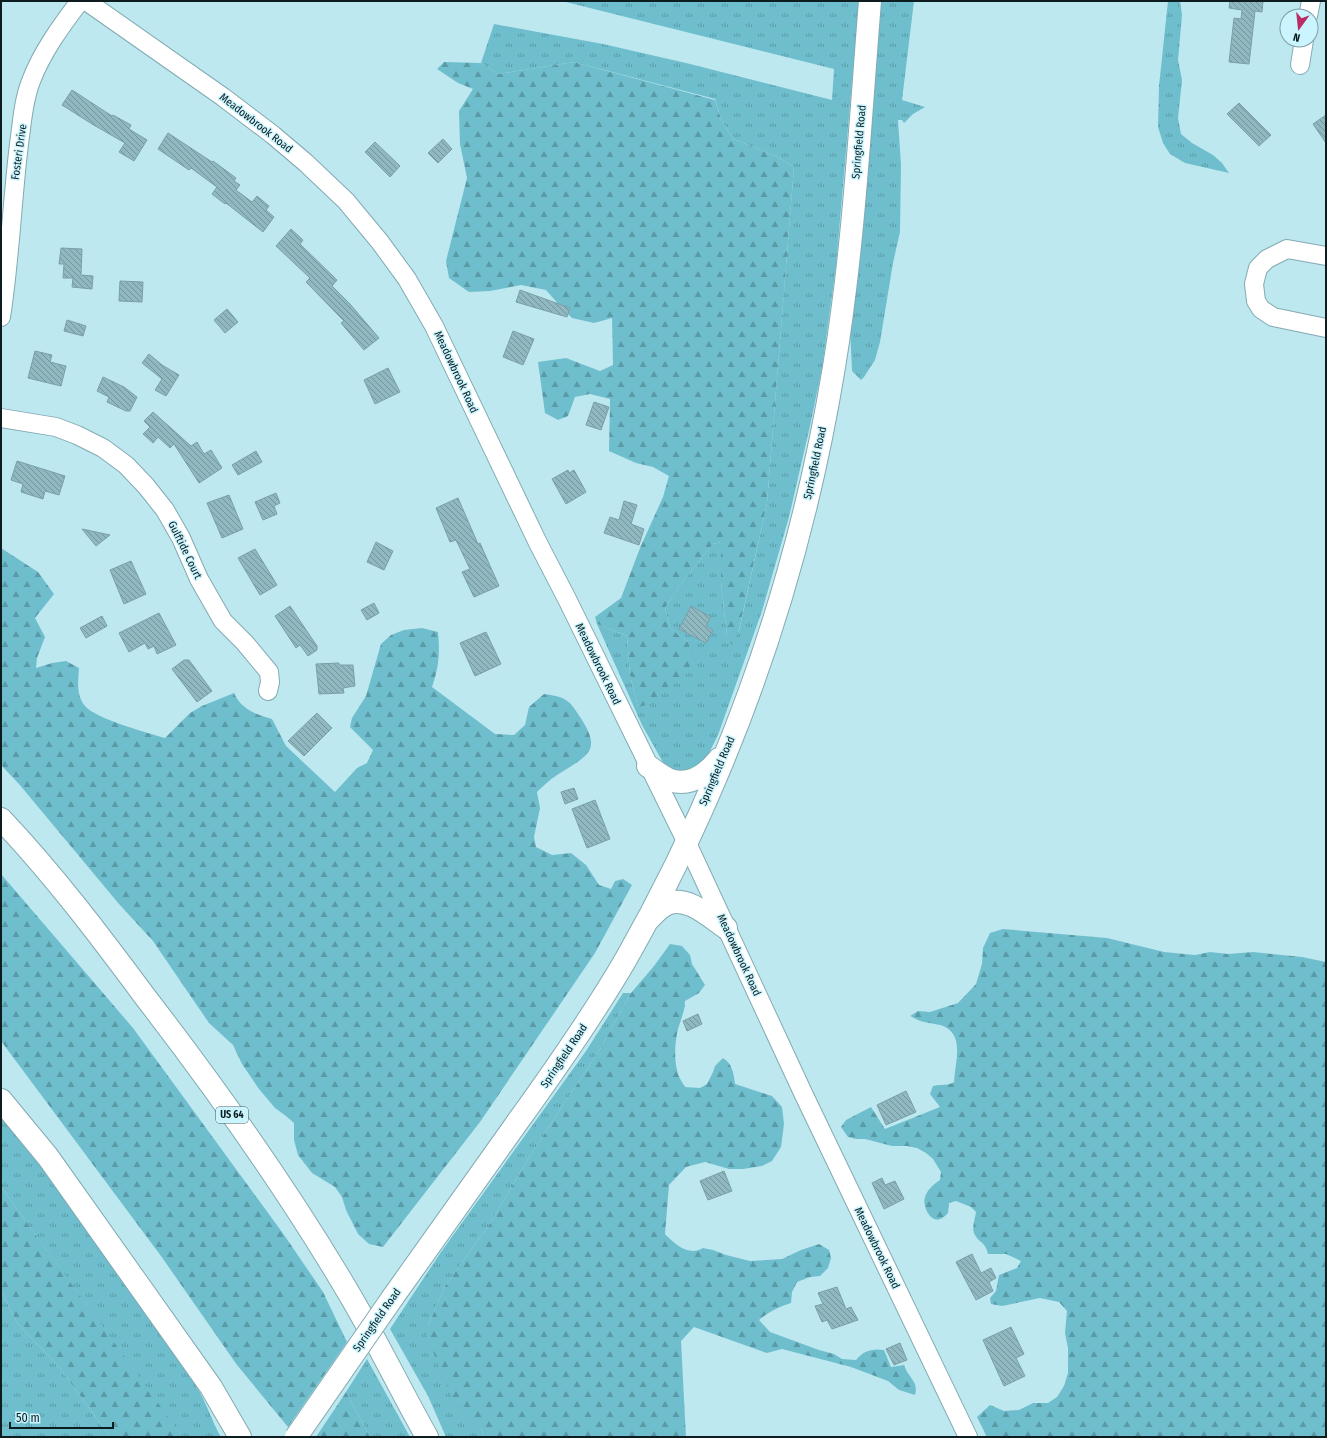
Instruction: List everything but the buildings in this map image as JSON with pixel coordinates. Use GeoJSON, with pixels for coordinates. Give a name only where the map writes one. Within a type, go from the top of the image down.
{"type":"FeatureCollection","features":[{"type":"Feature","properties":{"kind":"main road","name":"Springfield Road"},"geometry":{"type":"LineString","coordinates":[[296,1437],[597,1007],[626,958],[686,842],[727,751],[764,651],[782,592],[806,502],[822,432],[844,295],[857,176],[870,1]]}},
{"type":"Feature","properties":{"kind":"main road"},"geometry":{"type":"LineString","coordinates":[[648,766],[669,779],[678,782],[690,781],[702,777],[727,751]]}},
{"type":"Feature","properties":{"kind":"main road","name":"US 64"},"geometry":{"type":"LineString","coordinates":[[1,818],[31,851],[113,953],[192,1058],[288,1194],[352,1298],[427,1437]]}},
{"type":"Feature","properties":{"kind":"main road"},"geometry":{"type":"LineString","coordinates":[[644,924],[659,909],[667,904],[679,901],[691,905],[726,928]]}},
{"type":"Feature","properties":{"kind":"main road"},"geometry":{"type":"LineString","coordinates":[[1,1100],[48,1157],[211,1387],[240,1437]]}},
{"type":"Feature","properties":{"kind":"street","name":"Fosteri Drive"},"geometry":{"type":"LineString","coordinates":[[1,317],[6,286],[15,178],[26,98],[36,68],[56,34],[80,1]]}},
{"type":"Feature","properties":{"kind":"street","name":"Meadowbrook Road"},"geometry":{"type":"LineString","coordinates":[[86,1],[223,97],[273,135],[306,163],[346,201],[380,242],[407,279],[434,326],[538,543],[686,842],[803,1093],[968,1437]]}},
{"type":"Feature","properties":{"kind":"street"},"geometry":{"type":"LineString","coordinates":[[1300,65],[1303,48]]}},
{"type":"Feature","properties":{"kind":"street"},"geometry":{"type":"LineString","coordinates":[[1326,256],[1288,249],[1267,259],[1258,268],[1254,284],[1256,301],[1261,309],[1272,317],[1326,328]]}},
{"type":"Feature","properties":{"kind":"street","name":"Gulftide Court"},"geometry":{"type":"LineString","coordinates":[[1,418],[56,427],[77,435],[103,448],[126,466],[146,486],[165,510],[181,538],[199,579],[223,622],[245,643],[268,672],[270,682],[268,691]]}},
{"type":"Feature","properties":{"kind":"green space"},"geometry":{"type":"Polygon","coordinates":[[[562,1],[859,1],[836,266],[822,368],[810,426],[789,517],[762,611],[718,735],[701,769],[688,776],[665,766],[642,725],[597,624],[627,636],[630,675],[638,707],[688,642],[670,628],[665,608],[683,581],[713,544],[721,542],[721,582],[727,636],[739,631],[767,503],[794,167],[776,156],[733,139],[721,119],[715,99],[574,62],[498,74],[481,63],[494,24],[603,44],[686,63],[832,100],[834,69],[562,1]]]}},
{"type":"Feature","properties":{"kind":"green space"},"geometry":{"type":"Polygon","coordinates":[[[879,1],[914,1],[902,100],[925,107],[913,114],[904,123],[902,120],[898,120],[901,165],[900,232],[893,263],[880,342],[875,360],[861,380],[852,371],[850,328],[879,1]]]}},
{"type":"Feature","properties":{"kind":"green space"},"geometry":{"type":"Polygon","coordinates":[[[1168,1],[1180,1],[1182,15],[1178,60],[1182,80],[1178,118],[1181,134],[1192,143],[1213,155],[1222,163],[1229,173],[1185,163],[1170,154],[1163,143],[1158,127],[1159,86],[1168,1]]]}},
{"type":"Feature","properties":{"kind":"green space"},"geometry":{"type":"Polygon","coordinates":[[[444,62],[481,63],[498,74],[574,62],[715,100],[721,119],[733,139],[776,156],[794,167],[767,503],[739,630],[732,645],[727,636],[721,582],[721,542],[713,544],[683,581],[665,608],[670,628],[688,642],[694,662],[672,685],[647,705],[638,707],[630,675],[627,636],[597,624],[595,617],[621,598],[640,548],[663,497],[669,476],[653,467],[636,463],[609,451],[610,399],[590,394],[575,397],[568,416],[558,420],[545,413],[538,362],[566,358],[600,371],[613,365],[612,318],[594,323],[572,318],[546,290],[521,285],[490,291],[469,292],[449,278],[446,261],[467,178],[460,144],[459,111],[473,89],[458,83],[437,69],[444,62]]]}},
{"type":"Feature","properties":{"kind":"green space"},"geometry":{"type":"Polygon","coordinates":[[[1,548],[38,572],[54,594],[35,618],[45,637],[37,658],[36,668],[52,663],[66,661],[79,668],[78,688],[80,697],[85,706],[91,711],[111,721],[165,738],[190,713],[202,706],[234,693],[237,699],[245,707],[255,713],[272,719],[286,746],[335,792],[357,768],[367,763],[373,750],[350,727],[352,718],[366,696],[381,644],[391,635],[404,630],[422,628],[438,632],[438,660],[432,687],[495,734],[514,735],[525,725],[529,707],[544,694],[557,696],[566,700],[573,706],[585,724],[591,741],[590,749],[583,758],[546,783],[537,792],[540,808],[534,837],[536,847],[552,855],[571,853],[586,865],[599,885],[611,889],[615,881],[623,879],[632,885],[595,953],[480,1122],[383,1247],[369,1244],[358,1234],[346,1210],[342,1197],[335,1187],[312,1173],[298,1155],[294,1140],[294,1123],[275,1108],[259,1089],[242,1064],[233,1045],[209,1023],[153,941],[119,904],[19,784],[1,765],[1,548]]]}},
{"type":"Feature","properties":{"kind":"green space"},"geometry":{"type":"Polygon","coordinates":[[[1,874],[133,1028],[282,1232],[323,1292],[347,1342],[288,1427],[237,1365],[161,1256],[1,1041],[1,874]]]}},
{"type":"Feature","properties":{"kind":"green space"},"geometry":{"type":"Polygon","coordinates":[[[1003,929],[1107,938],[1164,952],[1195,955],[1210,952],[1228,954],[1253,952],[1302,957],[1326,962],[1326,1437],[987,1437],[977,1417],[990,1405],[1004,1411],[1019,1410],[1033,1403],[1048,1403],[1057,1397],[1064,1386],[1068,1373],[1068,1348],[1065,1333],[1067,1311],[1059,1302],[1040,1298],[1002,1306],[991,1304],[990,1298],[996,1291],[999,1275],[1017,1268],[1021,1261],[1006,1254],[988,1254],[984,1245],[974,1233],[973,1227],[976,1212],[971,1207],[956,1201],[949,1203],[948,1213],[942,1218],[936,1220],[930,1216],[926,1209],[924,1200],[931,1187],[940,1180],[941,1172],[933,1159],[926,1153],[917,1148],[892,1146],[865,1139],[848,1137],[841,1127],[846,1120],[871,1107],[885,1129],[940,1107],[930,1094],[933,1086],[954,1082],[957,1057],[956,1041],[953,1034],[948,1029],[940,1025],[922,1022],[910,1016],[918,1011],[930,1012],[958,1003],[976,984],[982,964],[983,948],[990,933],[1003,929]]]}},
{"type":"Feature","properties":{"kind":"green space"},"geometry":{"type":"Polygon","coordinates":[[[670,944],[682,946],[690,955],[692,964],[705,985],[699,993],[685,1001],[684,1012],[677,1034],[675,1060],[678,1074],[685,1087],[700,1088],[707,1084],[715,1066],[723,1058],[729,1063],[735,1084],[772,1096],[782,1107],[784,1124],[781,1147],[772,1161],[762,1166],[743,1169],[729,1169],[705,1162],[686,1167],[669,1185],[665,1234],[673,1242],[687,1250],[693,1251],[703,1248],[750,1261],[782,1259],[801,1250],[819,1244],[829,1250],[831,1258],[828,1268],[820,1276],[810,1277],[797,1282],[792,1292],[791,1303],[774,1310],[759,1320],[770,1332],[834,1354],[842,1359],[856,1360],[868,1351],[876,1349],[884,1350],[891,1367],[904,1365],[916,1386],[915,1395],[899,1390],[888,1381],[851,1367],[782,1349],[767,1353],[694,1327],[681,1341],[686,1437],[484,1437],[481,1428],[454,1402],[427,1337],[428,1326],[445,1286],[489,1225],[528,1159],[600,1049],[631,993],[670,944]]]}},
{"type":"Feature","properties":{"kind":"green space"},"geometry":{"type":"Polygon","coordinates":[[[623,993],[631,993],[600,1049],[528,1159],[489,1225],[445,1286],[428,1326],[481,1428],[484,1437],[446,1437],[428,1396],[390,1329],[441,1252],[586,1051],[623,993]]]}},
{"type":"Feature","properties":{"kind":"green space"},"geometry":{"type":"Polygon","coordinates":[[[1,1113],[78,1214],[151,1317],[201,1394],[221,1437],[182,1437],[1,1187],[1,1113]]]}},
{"type":"Feature","properties":{"kind":"green space"},"geometry":{"type":"Polygon","coordinates":[[[1,1187],[182,1437],[110,1437],[60,1368],[17,1323],[1,1290],[1,1187]]]}},
{"type":"Feature","properties":{"kind":"green space"},"geometry":{"type":"Polygon","coordinates":[[[1,1290],[17,1323],[60,1368],[110,1437],[1,1437],[1,1290]]]}},
{"type":"Feature","properties":{"kind":"green space"},"geometry":{"type":"Polygon","coordinates":[[[367,1359],[410,1437],[370,1437],[346,1392],[367,1359]]]}},
{"type":"Feature","properties":{"kind":"green space"},"geometry":{"type":"Polygon","coordinates":[[[346,1392],[370,1437],[316,1437],[346,1392]]]}}]}
